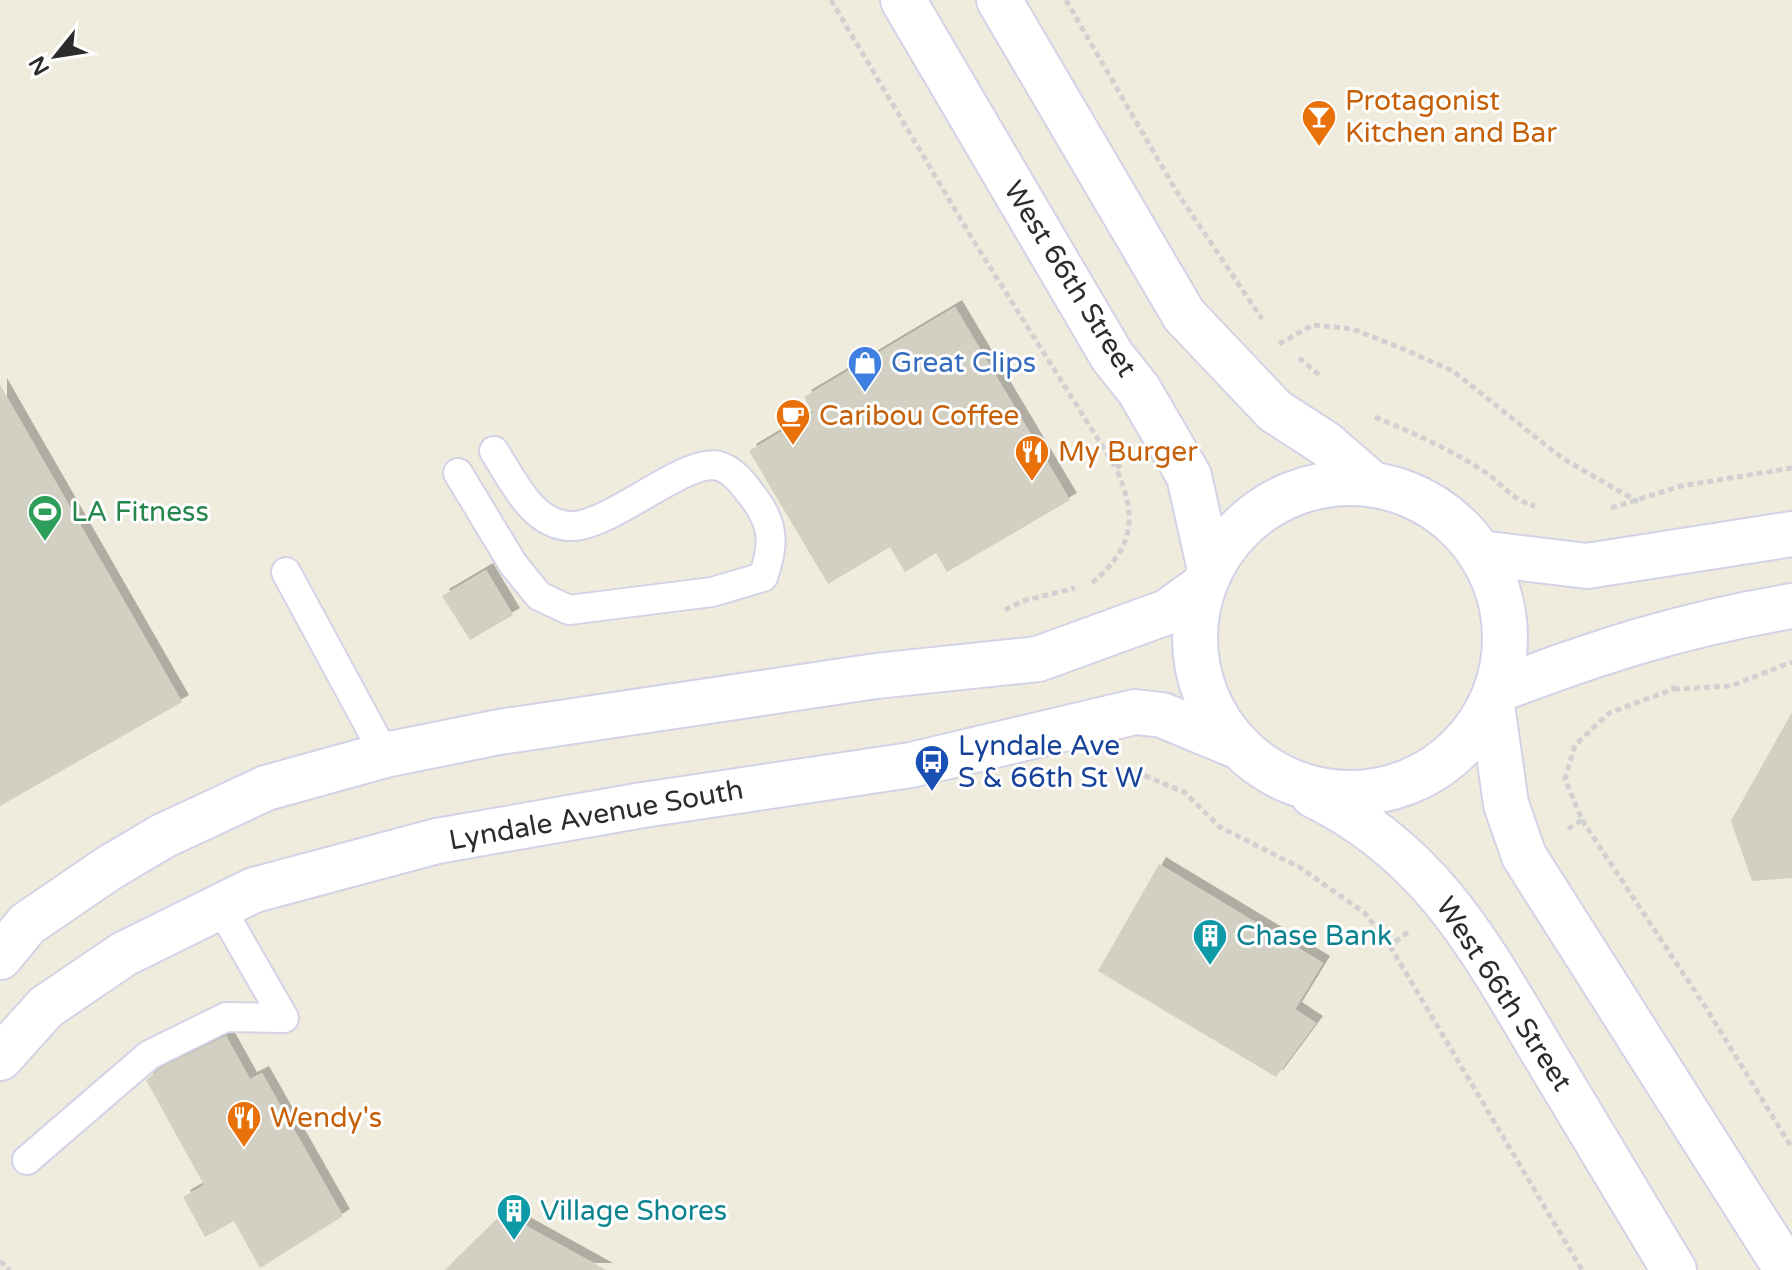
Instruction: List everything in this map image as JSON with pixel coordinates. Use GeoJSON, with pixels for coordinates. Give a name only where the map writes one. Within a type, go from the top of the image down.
{"type":"FeatureCollection","features":[{"type":"Feature","properties":{"kind":"main road","name":"West 66th Street"},"geometry":{"type":"LineString","coordinates":[[903,0],[1112,356],[1139,390],[1189,476],[1207,578]]}},
{"type":"Feature","properties":{"kind":"main road"},"geometry":{"type":"LineString","coordinates":[[999,0],[1184,315],[1275,411],[1326,444],[1372,484]]}},
{"type":"Feature","properties":{"kind":"main road"},"geometry":{"type":"LineString","coordinates":[[1372,484],[1414,496],[1451,519],[1480,553],[1503,605],[1505,662],[1495,697],[1463,747],[1422,778],[1374,793],[1323,793],[1275,776],[1237,746],[1212,711],[1198,671],[1194,628],[1207,578],[1227,542],[1250,519],[1277,501],[1328,485],[1372,484]]}},
{"type":"Feature","properties":{"kind":"main road"},"geometry":{"type":"LineString","coordinates":[[1480,553],[1587,566],[1792,534]]}},
{"type":"Feature","properties":{"kind":"main road"},"geometry":{"type":"LineString","coordinates":[[0,957],[27,924],[109,868],[163,836],[266,788],[385,755],[499,732],[876,676],[1038,659],[1167,612],[1207,578]]}},
{"type":"Feature","properties":{"kind":"main road"},"geometry":{"type":"LineString","coordinates":[[1495,697],[1599,650],[1663,632],[1792,606]]}},
{"type":"Feature","properties":{"kind":"main road"},"geometry":{"type":"LineString","coordinates":[[1495,697],[1506,804],[1524,856],[1787,1270]]}},
{"type":"Feature","properties":{"kind":"main road","name":"Lyndale Avenue South"},"geometry":{"type":"LineString","coordinates":[[0,1058],[46,1007],[124,954],[254,890],[345,864],[437,841],[670,800],[911,765],[1135,712],[1162,715],[1237,746]]}},
{"type":"Feature","properties":{"kind":"main road","name":"West 66th Street"},"geometry":{"type":"LineString","coordinates":[[1275,776],[1354,814],[1392,845],[1451,904],[1674,1270]]}},
{"type":"Feature","properties":{"kind":"lane"},"geometry":{"type":"LineString","coordinates":[[458,473],[513,564],[539,596],[569,610],[712,592],[763,577],[774,546],[762,508],[736,475],[717,465],[698,467],[600,518],[573,526],[538,516],[494,451]]}},
{"type":"Feature","properties":{"kind":"lane"},"geometry":{"type":"LineString","coordinates":[[286,572],[385,755]]}},
{"type":"Feature","properties":{"kind":"lane"},"geometry":{"type":"LineString","coordinates":[[27,1160],[149,1055],[226,1017],[284,1018],[219,905]]}},
{"type":"Feature","properties":{"kind":"path"},"geometry":{"type":"LineString","coordinates":[[831,0],[981,253],[1116,468],[1128,496],[1130,531],[1115,564],[1090,584]]}},
{"type":"Feature","properties":{"kind":"path"},"geometry":{"type":"LineString","coordinates":[[1066,0],[1175,189],[1236,285],[1280,342],[1328,383]]}},
{"type":"Feature","properties":{"kind":"path"},"geometry":{"type":"LineString","coordinates":[[1280,342],[1313,325],[1353,329],[1453,371],[1562,458],[1638,502]]}},
{"type":"Feature","properties":{"kind":"path"},"geometry":{"type":"LineString","coordinates":[[1365,413],[1438,444],[1489,474],[1517,501],[1546,509]]}},
{"type":"Feature","properties":{"kind":"path"},"geometry":{"type":"LineString","coordinates":[[1116,468],[1127,461]]}},
{"type":"Feature","properties":{"kind":"path"},"geometry":{"type":"LineString","coordinates":[[1599,511],[1638,502],[1681,486],[1792,468]]}},
{"type":"Feature","properties":{"kind":"path"},"geometry":{"type":"LineString","coordinates":[[1023,601],[1077,588]]}},
{"type":"Feature","properties":{"kind":"path"},"geometry":{"type":"LineString","coordinates":[[1792,662],[1731,686],[1674,689],[1609,713],[1575,745],[1565,779],[1582,820],[1706,1008],[1792,1148]]}},
{"type":"Feature","properties":{"kind":"path"},"geometry":{"type":"LineString","coordinates":[[1671,674],[1674,689]]}},
{"type":"Feature","properties":{"kind":"path"},"geometry":{"type":"LineString","coordinates":[[1111,769],[1125,768],[1184,792],[1220,827],[1299,867],[1365,913],[1390,946],[1582,1270]]}},
{"type":"Feature","properties":{"kind":"path"},"geometry":{"type":"LineString","coordinates":[[1557,835],[1582,820]]}},
{"type":"Feature","properties":{"kind":"path"},"geometry":{"type":"LineString","coordinates":[[1390,946],[1414,928]]}},
{"type":"Feature","properties":{"kind":"path"},"geometry":{"type":"LineString","coordinates":[[0,1261],[10,1270]]}},
{"type":"Feature","properties":{"kind":"building"},"geometry":{"type":"Polygon","coordinates":[[[955,307],[1070,500],[947,572],[936,553],[905,572],[890,547],[828,584],[749,451],[813,413],[804,397],[955,307]]]}},
{"type":"Feature","properties":{"kind":"building","name":"LA Fitness"},"geometry":{"type":"Polygon","coordinates":[[[0,385],[182,702],[0,806],[0,385]]]}},
{"type":"Feature","properties":{"kind":"building"},"geometry":{"type":"Polygon","coordinates":[[[486,570],[513,615],[470,640],[442,596],[486,570]]]}},
{"type":"Feature","properties":{"kind":"building"},"geometry":{"type":"Polygon","coordinates":[[[1792,712],[1792,878],[1752,881],[1731,821],[1792,712]]]}},
{"type":"Feature","properties":{"kind":"building","name":"Chase Bank"},"geometry":{"type":"Polygon","coordinates":[[[1159,864],[1323,963],[1295,1009],[1316,1023],[1276,1077],[1098,971],[1159,864]]]}},
{"type":"Feature","properties":{"kind":"building","name":"Wendy's"},"geometry":{"type":"Polygon","coordinates":[[[226,1036],[250,1079],[262,1073],[343,1216],[260,1268],[234,1221],[205,1237],[183,1197],[204,1185],[146,1080],[164,1066],[226,1036]]]}},
{"type":"Feature","properties":{"kind":"building","name":"Village Shores"},"geometry":{"type":"Polygon","coordinates":[[[503,1213],[606,1270],[445,1270],[503,1213]]]}},
{"type":"Feature","properties":{"kind":"place","name":"Protagonist Kitchen and Bar"},"geometry":{"type":"Point","coordinates":[1319,148]}},
{"type":"Feature","properties":{"kind":"place","name":"Great Clips"},"geometry":{"type":"Point","coordinates":[865,394]}},
{"type":"Feature","properties":{"kind":"place","name":"Caribou Coffee"},"geometry":{"type":"Point","coordinates":[793,447]}},
{"type":"Feature","properties":{"kind":"place","name":"My Burger"},"geometry":{"type":"Point","coordinates":[1032,483]}},
{"type":"Feature","properties":{"kind":"place","name":"LA Fitness"},"geometry":{"type":"Point","coordinates":[45,543]}},
{"type":"Feature","properties":{"kind":"place","name":"Lyndale Ave S & 66th St W"},"geometry":{"type":"Point","coordinates":[932,793]}},
{"type":"Feature","properties":{"kind":"place","name":"Chase Bank"},"geometry":{"type":"Point","coordinates":[1210,967]}},
{"type":"Feature","properties":{"kind":"place","name":"Wendy's"},"geometry":{"type":"Point","coordinates":[244,1149]}},
{"type":"Feature","properties":{"kind":"place","name":"Village Shores"},"geometry":{"type":"Point","coordinates":[514,1242]}}]}
